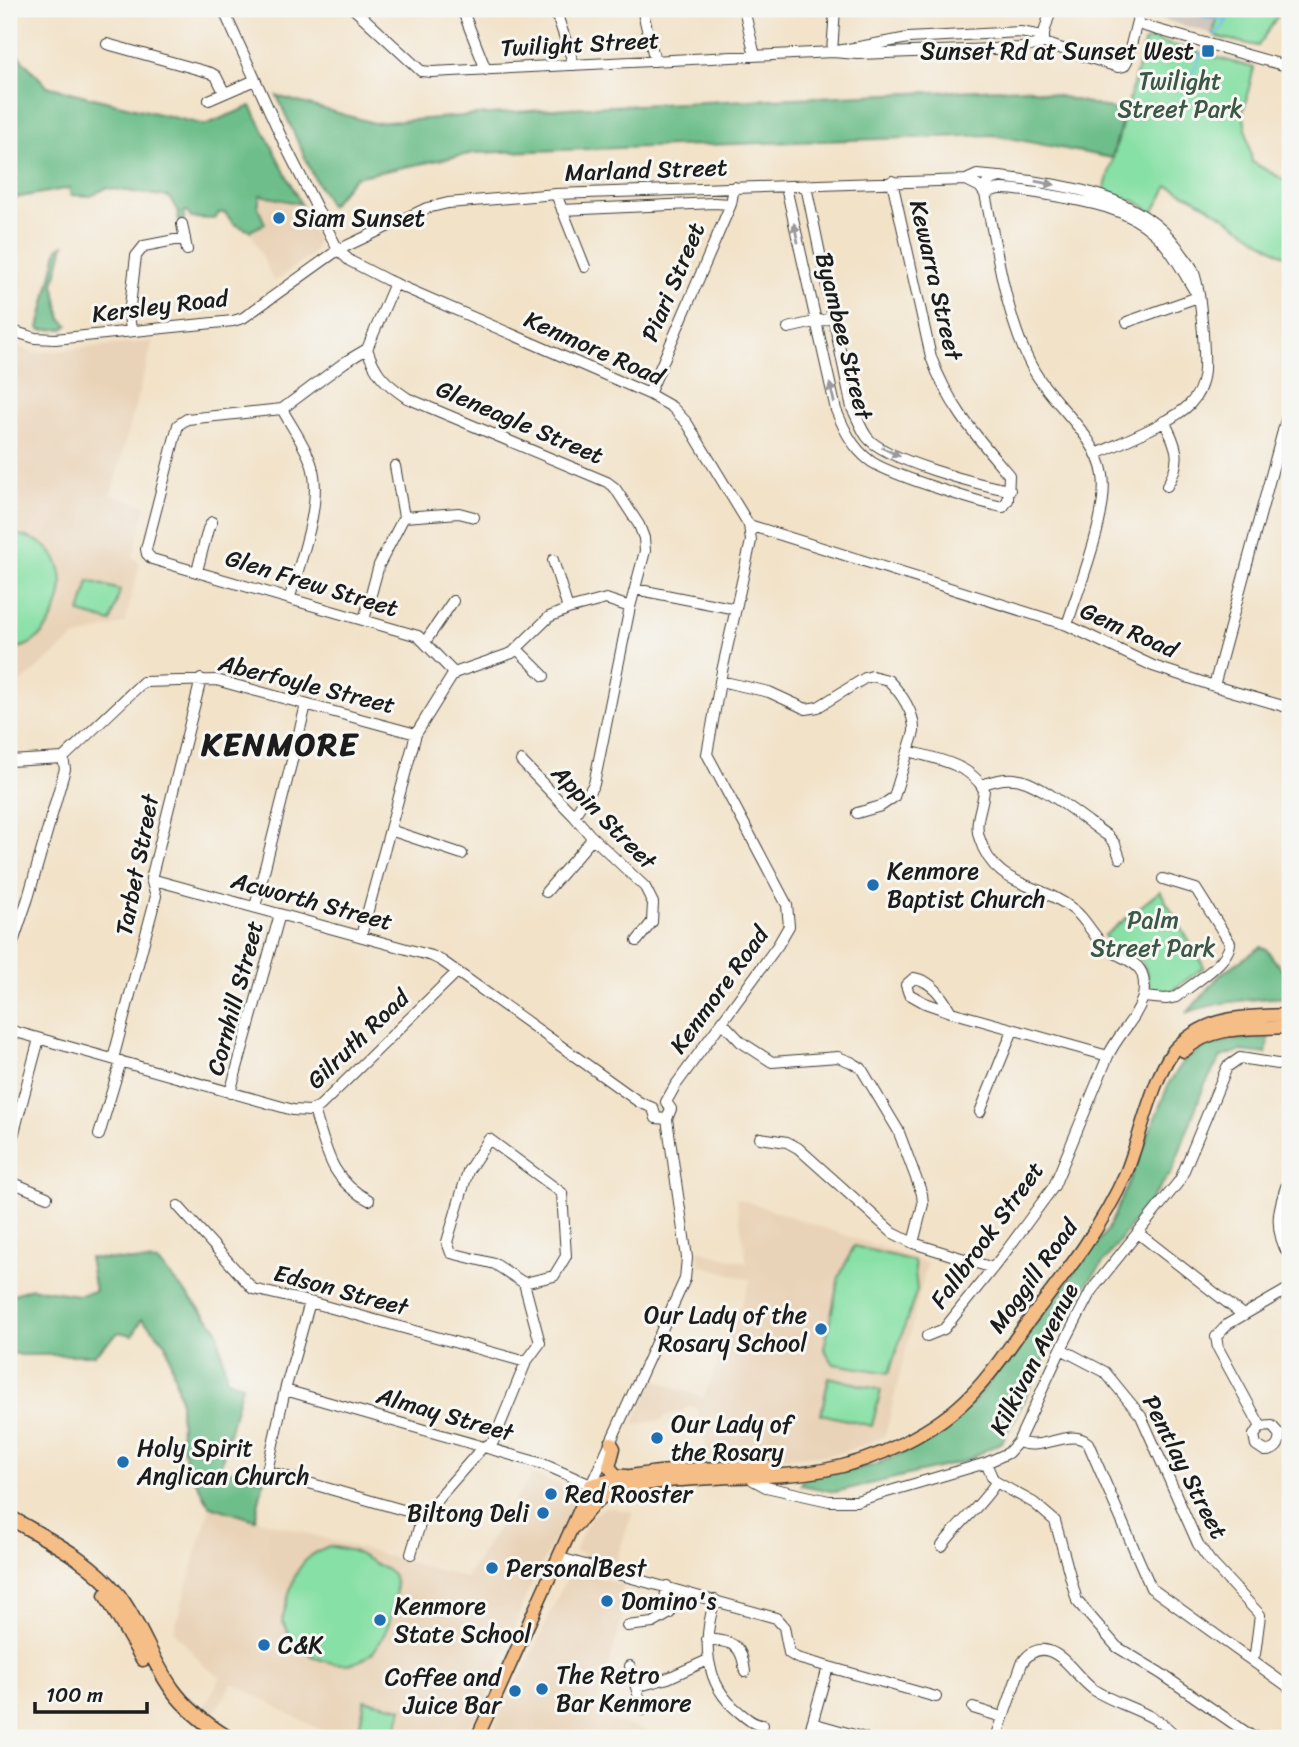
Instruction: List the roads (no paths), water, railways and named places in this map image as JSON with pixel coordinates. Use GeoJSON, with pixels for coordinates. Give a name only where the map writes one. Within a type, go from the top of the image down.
{"type":"FeatureCollection","features":[{"type":"Feature","properties":{"kind":"highway"},"geometry":{"type":"LineString","coordinates":[[9,1517],[78,1558],[104,1580],[127,1608],[172,1689],[196,1715],[228,1738]]}},
{"type":"Feature","properties":{"kind":"highway"},"geometry":{"type":"LineString","coordinates":[[9,1527],[62,1558],[92,1580],[115,1608],[167,1699],[189,1722],[212,1738]]}},
{"type":"Feature","properties":{"kind":"main road","name":"Moggill Road"},"geometry":{"type":"LineString","coordinates":[[478,1738],[591,1486],[634,1482],[680,1471],[752,1472],[804,1467],[877,1454],[921,1435],[972,1395],[1078,1256],[1104,1217],[1126,1173],[1161,1074],[1174,1050],[1194,1032],[1213,1023],[1239,1017],[1290,1015]]}},
{"type":"Feature","properties":{"kind":"main road","name":"Moggill Road"},"geometry":{"type":"LineString","coordinates":[[1161,1074],[1190,1045],[1216,1033],[1290,1027]]}},
{"type":"Feature","properties":{"kind":"main road"},"geometry":{"type":"LineString","coordinates":[[611,1443],[614,1448],[610,1467],[616,1475],[634,1482]]}},
{"type":"Feature","properties":{"kind":"main road","name":"Moggill Road"},"geometry":{"type":"LineString","coordinates":[[572,1529],[580,1523],[596,1500],[634,1482]]}},
{"type":"Feature","properties":{"kind":"street","name":"Kenmore Road"},"geometry":{"type":"LineString","coordinates":[[223,9],[289,154],[338,250],[350,261],[395,283],[649,394],[672,407],[687,423],[749,525],[751,541],[707,747],[709,761],[787,905],[790,920],[785,935],[666,1102]]}},
{"type":"Feature","properties":{"kind":"street","name":"Twilight Street"},"geometry":{"type":"LineString","coordinates":[[354,9],[421,71],[832,52],[858,54],[1021,48],[1044,43],[1118,67],[1124,66],[1127,61],[1137,24]]}},
{"type":"Feature","properties":{"kind":"street"},"geometry":{"type":"LineString","coordinates":[[462,9],[486,70]]}},
{"type":"Feature","properties":{"kind":"street"},"geometry":{"type":"LineString","coordinates":[[555,9],[574,65]]}},
{"type":"Feature","properties":{"kind":"street"},"geometry":{"type":"LineString","coordinates":[[642,9],[655,61]]}},
{"type":"Feature","properties":{"kind":"street"},"geometry":{"type":"LineString","coordinates":[[744,9],[755,56]]}},
{"type":"Feature","properties":{"kind":"street"},"geometry":{"type":"LineString","coordinates":[[832,52],[835,9]]}},
{"type":"Feature","properties":{"kind":"street"},"geometry":{"type":"LineString","coordinates":[[1044,43],[1051,9]]}},
{"type":"Feature","properties":{"kind":"street"},"geometry":{"type":"LineString","coordinates":[[1140,9],[1137,24],[1290,67]]}},
{"type":"Feature","properties":{"kind":"street","name":"Twilight Street"},"geometry":{"type":"LineString","coordinates":[[832,52],[908,38],[1020,32],[1037,35],[1044,43]]}},
{"type":"Feature","properties":{"kind":"street"},"geometry":{"type":"LineString","coordinates":[[107,44],[211,73],[216,76],[224,92]]}},
{"type":"Feature","properties":{"kind":"street"},"geometry":{"type":"LineString","coordinates":[[209,100],[255,80]]}},
{"type":"Feature","properties":{"kind":"street","name":"Marland Street"},"geometry":{"type":"LineString","coordinates":[[338,250],[427,208],[470,201],[556,194],[966,180],[977,176],[1074,189],[1133,209],[1172,240],[1192,269],[1202,316],[1205,372],[1200,390],[1190,404],[1164,421],[1097,454]]}},
{"type":"Feature","properties":{"kind":"street"},"geometry":{"type":"LineString","coordinates":[[1000,177],[991,180],[984,192],[1016,331],[1034,371],[1097,454],[1103,474],[1103,504],[1067,625]]}},
{"type":"Feature","properties":{"kind":"street"},"geometry":{"type":"LineString","coordinates":[[966,180],[984,192]]}},
{"type":"Feature","properties":{"kind":"street","name":"Kewarra Street"},"geometry":{"type":"LineString","coordinates":[[892,181],[931,357],[941,385],[960,415],[1009,475],[1010,490]]}},
{"type":"Feature","properties":{"kind":"street","name":"Byambee Street"},"geometry":{"type":"LineString","coordinates":[[786,187],[836,410],[854,445],[879,468],[1005,506],[1010,490],[943,472],[889,453],[868,438],[852,408],[806,186]]}},
{"type":"Feature","properties":{"kind":"street","name":"Piari Street"},"geometry":{"type":"LineString","coordinates":[[649,394],[731,204],[734,187]]}},
{"type":"Feature","properties":{"kind":"street","name":"Marland Street"},"geometry":{"type":"LineString","coordinates":[[984,192],[999,189],[1058,197],[1105,207],[1130,218],[1152,231],[1168,248],[1198,297]]}},
{"type":"Feature","properties":{"kind":"street"},"geometry":{"type":"LineString","coordinates":[[556,194],[586,267]]}},
{"type":"Feature","properties":{"kind":"street","name":"Marland Street"},"geometry":{"type":"LineString","coordinates":[[562,210],[714,202],[731,204]]}},
{"type":"Feature","properties":{"kind":"street"},"geometry":{"type":"LineString","coordinates":[[182,224],[187,250]]}},
{"type":"Feature","properties":{"kind":"street"},"geometry":{"type":"LineString","coordinates":[[131,331],[129,314],[139,250],[144,246],[185,238]]}},
{"type":"Feature","properties":{"kind":"street","name":"Kersley Road"},"geometry":{"type":"LineString","coordinates":[[9,330],[48,339],[233,321],[243,318],[338,250]]}},
{"type":"Feature","properties":{"kind":"street"},"geometry":{"type":"LineString","coordinates":[[290,597],[314,509],[314,483],[312,467],[282,409],[367,349],[395,283]]}},
{"type":"Feature","properties":{"kind":"street"},"geometry":{"type":"LineString","coordinates":[[1126,322],[1198,297]]}},
{"type":"Feature","properties":{"kind":"street"},"geometry":{"type":"LineString","coordinates":[[789,328],[832,318]]}},
{"type":"Feature","properties":{"kind":"street","name":"Gleneagle Street"},"geometry":{"type":"LineString","coordinates":[[367,349],[374,370],[388,385],[407,398],[607,482],[615,488],[639,525],[645,551],[630,607],[594,784],[574,816]]}},
{"type":"Feature","properties":{"kind":"street"},"geometry":{"type":"LineString","coordinates":[[1214,686],[1290,405]]}},
{"type":"Feature","properties":{"kind":"street","name":"Glen Frew Street"},"geometry":{"type":"LineString","coordinates":[[282,409],[187,419],[178,425],[146,549],[147,554],[152,559],[418,636],[454,673]]}},
{"type":"Feature","properties":{"kind":"street"},"geometry":{"type":"LineString","coordinates":[[1164,421],[1176,446],[1177,456],[1177,466],[1167,486]]}},
{"type":"Feature","properties":{"kind":"street"},"geometry":{"type":"LineString","coordinates":[[365,621],[379,565],[404,517],[395,466]]}},
{"type":"Feature","properties":{"kind":"street"},"geometry":{"type":"LineString","coordinates":[[404,517],[459,513],[474,517]]}},
{"type":"Feature","properties":{"kind":"street"},"geometry":{"type":"LineString","coordinates":[[197,571],[212,522]]}},
{"type":"Feature","properties":{"kind":"street","name":"Gem Road"},"geometry":{"type":"LineString","coordinates":[[749,525],[1067,625],[1153,666],[1290,708]]}},
{"type":"Feature","properties":{"kind":"street"},"geometry":{"type":"LineString","coordinates":[[553,560],[568,609]]}},
{"type":"Feature","properties":{"kind":"street"},"geometry":{"type":"LineString","coordinates":[[635,589],[736,609]]}},
{"type":"Feature","properties":{"kind":"street"},"geometry":{"type":"LineString","coordinates":[[361,936],[415,734],[454,673],[505,657],[517,649],[549,617],[568,609],[606,598],[630,607]]}},
{"type":"Feature","properties":{"kind":"street"},"geometry":{"type":"LineString","coordinates":[[425,642],[453,601]]}},
{"type":"Feature","properties":{"kind":"street"},"geometry":{"type":"LineString","coordinates":[[517,649],[544,676]]}},
{"type":"Feature","properties":{"kind":"street"},"geometry":{"type":"LineString","coordinates":[[720,681],[769,692],[806,709],[818,707],[865,678],[881,677],[894,685],[912,714],[914,732],[894,797],[881,806],[857,813]]}},
{"type":"Feature","properties":{"kind":"street","name":"Tarbet Street"},"geometry":{"type":"LineString","coordinates":[[99,1135],[156,896],[152,879],[201,679]]}},
{"type":"Feature","properties":{"kind":"street","name":"Aberfoyle Street"},"geometry":{"type":"LineString","coordinates":[[63,758],[143,682],[216,680],[415,734]]}},
{"type":"Feature","properties":{"kind":"street"},"geometry":{"type":"LineString","coordinates":[[255,907],[306,705]]}},
{"type":"Feature","properties":{"kind":"street"},"geometry":{"type":"LineString","coordinates":[[908,751],[949,762],[975,778],[982,785],[984,794],[978,818],[979,837],[996,869],[1004,876],[1042,892],[1076,911],[1104,946],[1138,966],[1142,973],[1143,997],[1166,999],[1176,997],[1223,960],[1230,948],[1227,937],[1196,889],[1163,879]]}},
{"type":"Feature","properties":{"kind":"street"},"geometry":{"type":"LineString","coordinates":[[9,761],[63,758],[65,769],[9,954]]}},
{"type":"Feature","properties":{"kind":"street","name":"Appin Street"},"geometry":{"type":"LineString","coordinates":[[521,761],[593,838],[645,887],[653,903],[652,922],[637,941]]}},
{"type":"Feature","properties":{"kind":"street"},"geometry":{"type":"LineString","coordinates":[[982,785],[1006,778],[1018,779],[1036,786],[1108,836],[1115,844],[1120,858]]}},
{"type":"Feature","properties":{"kind":"street"},"geometry":{"type":"LineString","coordinates":[[390,830],[462,854]]}},
{"type":"Feature","properties":{"kind":"street"},"geometry":{"type":"LineString","coordinates":[[546,892],[593,838]]}},
{"type":"Feature","properties":{"kind":"street","name":"Acworth Street"},"geometry":{"type":"LineString","coordinates":[[152,879],[432,956],[457,972]]}},
{"type":"Feature","properties":{"kind":"street","name":"Cornhill Street"},"geometry":{"type":"LineString","coordinates":[[230,1093],[280,914]]}},
{"type":"Feature","properties":{"kind":"street"},"geometry":{"type":"LineString","coordinates":[[457,972],[639,1102],[653,1108]]}},
{"type":"Feature","properties":{"kind":"street","name":"Gilruth Road"},"geometry":{"type":"LineString","coordinates":[[9,1030],[298,1111],[314,1110],[457,972]]}},
{"type":"Feature","properties":{"kind":"street","name":"Fallbrook Street"},"geometry":{"type":"LineString","coordinates":[[927,1335],[944,1329],[1054,1186],[1108,1056],[1117,1037],[1138,1013],[1143,997]]}},
{"type":"Feature","properties":{"kind":"street"},"geometry":{"type":"LineString","coordinates":[[951,1012],[1108,1056]]}},
{"type":"Feature","properties":{"kind":"street"},"geometry":{"type":"LineString","coordinates":[[722,1022],[741,1042]]}},
{"type":"Feature","properties":{"kind":"street"},"geometry":{"type":"LineString","coordinates":[[980,1112],[1013,1030]]}},
{"type":"Feature","properties":{"kind":"street"},"geometry":{"type":"LineString","coordinates":[[715,1032],[741,1042],[772,1062],[838,1057],[861,1069],[898,1130],[922,1194],[923,1205],[913,1243]]}},
{"type":"Feature","properties":{"kind":"street"},"geometry":{"type":"LineString","coordinates":[[9,1152],[39,1039]]}},
{"type":"Feature","properties":{"kind":"street","name":"Kilkivan Avenue"},"geometry":{"type":"LineString","coordinates":[[752,1472],[756,1484],[766,1488],[840,1503],[883,1495],[986,1463],[1008,1453],[1018,1442],[1060,1349],[1091,1291],[1180,1180],[1227,1067],[1240,1058],[1290,1066]]}},
{"type":"Feature","properties":{"kind":"street"},"geometry":{"type":"LineString","coordinates":[[591,1486],[685,1279],[687,1258],[667,1119],[671,1109],[666,1102],[657,1103],[653,1108]]}},
{"type":"Feature","properties":{"kind":"street"},"geometry":{"type":"LineString","coordinates":[[653,1108],[656,1118],[667,1119]]}},
{"type":"Feature","properties":{"kind":"street"},"geometry":{"type":"LineString","coordinates":[[314,1110],[335,1173],[353,1192],[369,1200]]}},
{"type":"Feature","properties":{"kind":"street"},"geometry":{"type":"LineString","coordinates":[[760,1138],[787,1142],[799,1148],[893,1233],[913,1243],[993,1268]]}},
{"type":"Feature","properties":{"kind":"street"},"geometry":{"type":"LineString","coordinates":[[310,1302],[285,1390],[267,1471],[410,1512],[421,1512],[428,1510],[481,1449],[493,1442],[526,1362],[540,1343],[524,1283],[495,1264],[451,1253],[447,1242],[468,1171],[489,1139],[562,1194],[566,1256],[554,1276],[524,1283]]}},
{"type":"Feature","properties":{"kind":"street"},"geometry":{"type":"LineString","coordinates":[[1290,1176],[1278,1206],[1282,1245],[1290,1258]]}},
{"type":"Feature","properties":{"kind":"street"},"geometry":{"type":"LineString","coordinates":[[9,1181],[47,1197]]}},
{"type":"Feature","properties":{"kind":"street","name":"Edson Street"},"geometry":{"type":"LineString","coordinates":[[178,1206],[253,1289],[310,1302],[526,1362]]}},
{"type":"Feature","properties":{"kind":"street"},"geometry":{"type":"LineString","coordinates":[[1138,1233],[1243,1315]]}},
{"type":"Feature","properties":{"kind":"street"},"geometry":{"type":"LineString","coordinates":[[1261,1427],[1218,1348],[1217,1335],[1243,1315],[1290,1288]]}},
{"type":"Feature","properties":{"kind":"street","name":"Pentlay Street"},"geometry":{"type":"LineString","coordinates":[[1060,1349],[1105,1372],[1141,1416],[1198,1544],[1210,1561],[1260,1615],[1255,1654],[1251,1659]]}},
{"type":"Feature","properties":{"kind":"street","name":"Almay Street"},"geometry":{"type":"LineString","coordinates":[[285,1390],[543,1464],[591,1486]]}},
{"type":"Feature","properties":{"kind":"street"},"geometry":{"type":"LineString","coordinates":[[1018,1442],[1031,1446],[1041,1445],[1073,1436],[1088,1443],[1151,1588],[1290,1688]]}},
{"type":"Feature","properties":{"kind":"street"},"geometry":{"type":"LineString","coordinates":[[986,1463],[996,1482],[1034,1503],[1055,1521],[1077,1601],[1117,1647],[1253,1737],[1282,1736],[1290,1729]]}},
{"type":"Feature","properties":{"kind":"street"},"geometry":{"type":"LineString","coordinates":[[942,1546],[996,1482]]}},
{"type":"Feature","properties":{"kind":"street"},"geometry":{"type":"LineString","coordinates":[[411,1554],[421,1512]]}},
{"type":"Feature","properties":{"kind":"street"},"geometry":{"type":"LineString","coordinates":[[559,1558],[776,1618],[784,1627],[789,1653],[797,1658],[936,1698]]}},
{"type":"Feature","properties":{"kind":"street"},"geometry":{"type":"LineString","coordinates":[[627,1626],[653,1623],[673,1611],[665,1599],[667,1586]]}},
{"type":"Feature","properties":{"kind":"street"},"geometry":{"type":"LineString","coordinates":[[715,1600],[707,1639],[708,1660],[716,1685],[731,1705],[762,1725]]}},
{"type":"Feature","properties":{"kind":"street"},"geometry":{"type":"LineString","coordinates":[[707,1639],[738,1647],[745,1672]]}},
{"type":"Feature","properties":{"kind":"street"},"geometry":{"type":"LineString","coordinates":[[996,1738],[1022,1663],[1029,1654],[1040,1650],[1051,1651],[1094,1690],[1148,1716],[1177,1738]]}},
{"type":"Feature","properties":{"kind":"street"},"geometry":{"type":"LineString","coordinates":[[636,1688],[668,1678],[708,1660]]}},
{"type":"Feature","properties":{"kind":"street"},"geometry":{"type":"LineString","coordinates":[[629,1666],[643,1710]]}},
{"type":"Feature","properties":{"kind":"street"},"geometry":{"type":"LineString","coordinates":[[808,1738],[828,1667]]}},
{"type":"Feature","properties":{"kind":"street"},"geometry":{"type":"LineString","coordinates":[[973,1708],[1002,1717]]}},
{"type":"Feature","properties":{"kind":"street"},"geometry":{"type":"LineString","coordinates":[[812,1723],[864,1738]]}},
{"type":"Feature","properties":{"kind":"waterway"},"geometry":{"type":"LineString","coordinates":[[1188,9],[1205,17],[1227,20]]}},
{"type":"Feature","properties":{"kind":"waterway"},"geometry":{"type":"LineString","coordinates":[[1216,35],[1225,24],[1231,9]]}},
{"type":"Feature","properties":{"kind":"waterway"},"geometry":{"type":"LineString","coordinates":[[1182,85],[1197,65],[1202,52]]}},
{"type":"Feature","properties":{"kind":"place","name":"Sunset Rd at Sunset West"},"geometry":{"type":"Point","coordinates":[1208,51]}},
{"type":"Feature","properties":{"kind":"place","name":"Siam Sunset"},"geometry":{"type":"Point","coordinates":[279,218]}},
{"type":"Feature","properties":{"kind":"place","name":"Kenmore Baptist Church"},"geometry":{"type":"Point","coordinates":[873,885]}},
{"type":"Feature","properties":{"kind":"place","name":"Our Lady of the Rosary School"},"geometry":{"type":"Point","coordinates":[821,1329]}},
{"type":"Feature","properties":{"kind":"place","name":"Our Lady of the Rosary"},"geometry":{"type":"Point","coordinates":[657,1438]}},
{"type":"Feature","properties":{"kind":"place","name":"Holy Spirit Anglican Church"},"geometry":{"type":"Point","coordinates":[123,1462]}},
{"type":"Feature","properties":{"kind":"place","name":"Red Rooster"},"geometry":{"type":"Point","coordinates":[551,1494]}},
{"type":"Feature","properties":{"kind":"place","name":"Biltong Deli"},"geometry":{"type":"Point","coordinates":[543,1513]}},
{"type":"Feature","properties":{"kind":"place","name":"PersonalBest"},"geometry":{"type":"Point","coordinates":[492,1568]}},
{"type":"Feature","properties":{"kind":"place","name":"Domino's"},"geometry":{"type":"Point","coordinates":[607,1601]}},
{"type":"Feature","properties":{"kind":"place","name":"Kenmore State School"},"geometry":{"type":"Point","coordinates":[380,1620]}},
{"type":"Feature","properties":{"kind":"place","name":"C&K"},"geometry":{"type":"Point","coordinates":[264,1645]}},
{"type":"Feature","properties":{"kind":"place","name":"The Retro Bar Kenmore"},"geometry":{"type":"Point","coordinates":[542,1689]}},
{"type":"Feature","properties":{"kind":"place","name":"Coffee and Juice Bar"},"geometry":{"type":"Point","coordinates":[515,1691]}},
{"type":"Feature","properties":{"kind":"district","name":"KENMORE"},"geometry":{"type":"Point","coordinates":[280,744]}},
{"type":"Feature","properties":{"kind":"park label","name":"Twilight Street Park"},"geometry":{"type":"Point","coordinates":[1180,95]}},
{"type":"Feature","properties":{"kind":"park label","name":"Palm Street Park"},"geometry":{"type":"Point","coordinates":[1153,934]}}]}
